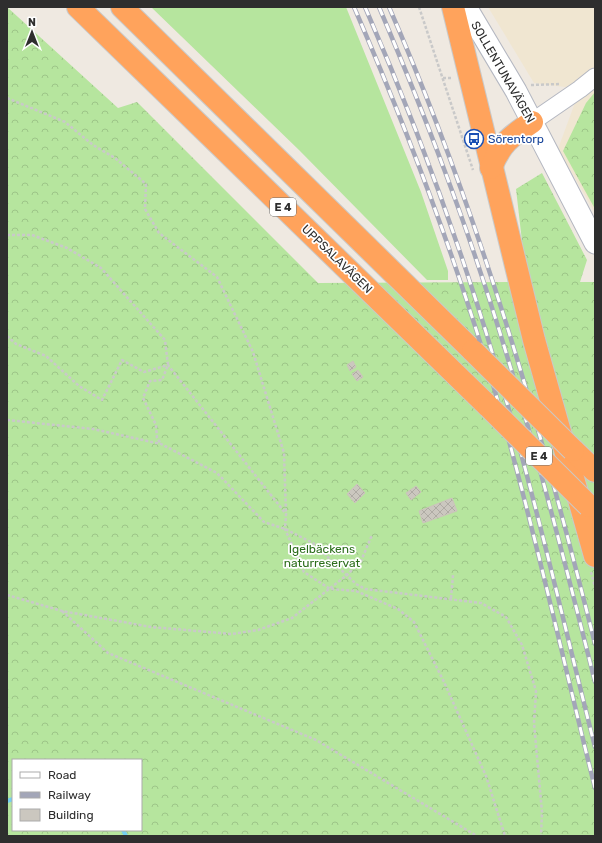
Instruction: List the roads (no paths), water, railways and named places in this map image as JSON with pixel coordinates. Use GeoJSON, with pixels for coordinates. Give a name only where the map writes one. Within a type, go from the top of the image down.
{"type":"FeatureCollection","features":[{"type":"Feature","properties":{"kind":"highway","name":"UPPSALAVÄGEN"},"geometry":{"type":"LineString","coordinates":[[78,7],[592,509]]}},
{"type":"Feature","properties":{"kind":"highway","name":"E 4"},"geometry":{"type":"LineString","coordinates":[[122,7],[595,471]]}},
{"type":"Feature","properties":{"kind":"highway"},"geometry":{"type":"LineString","coordinates":[[453,7],[534,340],[595,556]]}},
{"type":"Feature","properties":{"kind":"highway"},"geometry":{"type":"LineString","coordinates":[[491,168],[496,153],[503,144],[511,136],[532,122]]}},
{"type":"Feature","properties":{"kind":"street","name":"SOLLENTUNAVÄGEN"},"geometry":{"type":"LineString","coordinates":[[466,7],[532,122],[595,243]]}},
{"type":"Feature","properties":{"kind":"street"},"geometry":{"type":"LineString","coordinates":[[532,122],[595,77]]}},
{"type":"Feature","properties":{"kind":"waterway"},"geometry":{"type":"LineString","coordinates":[[7,801],[12,799]]}},
{"type":"Feature","properties":{"kind":"waterway"},"geometry":{"type":"LineString","coordinates":[[124,831],[126,836]]}},
{"type":"Feature","properties":{"kind":"railway"},"geometry":{"type":"LineString","coordinates":[[354,7],[395,104],[433,203],[484,354],[525,500],[595,788]]}},
{"type":"Feature","properties":{"kind":"railway"},"geometry":{"type":"LineString","coordinates":[[365,7],[425,153],[477,303],[531,489],[595,747]]}},
{"type":"Feature","properties":{"kind":"railway"},"geometry":{"type":"LineString","coordinates":[[379,7],[413,88],[467,232],[488,295],[545,488],[595,682]]}},
{"type":"Feature","properties":{"kind":"railway"},"geometry":{"type":"LineString","coordinates":[[389,7],[452,163],[506,321],[553,482],[595,644]]}},
{"type":"Feature","properties":{"kind":"place","name":"Sörentorp"},"geometry":{"type":"Point","coordinates":[474,139]}},
{"type":"Feature","properties":{"kind":"park label","name":"Igelbäckens naturreservat"},"geometry":{"type":"Point","coordinates":[322,556]}}]}
